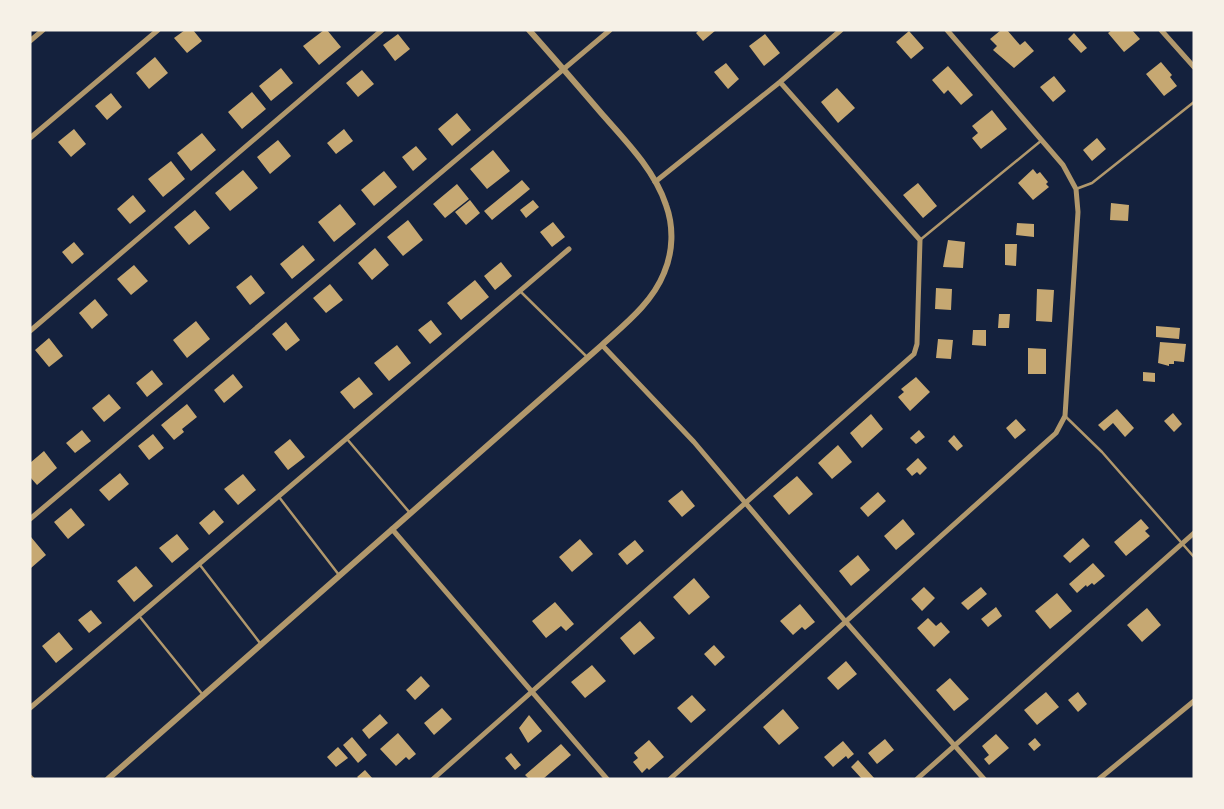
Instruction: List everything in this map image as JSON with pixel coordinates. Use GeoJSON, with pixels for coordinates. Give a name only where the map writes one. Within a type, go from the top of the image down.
{"type":"FeatureCollection","features":[{"type":"Feature","properties":{"kind":"street"},"geometry":{"type":"LineString","coordinates":[[30,41],[43,30]]}},
{"type":"Feature","properties":{"kind":"street"},"geometry":{"type":"LineString","coordinates":[[30,138],[158,30]]}},
{"type":"Feature","properties":{"kind":"street"},"geometry":{"type":"LineString","coordinates":[[30,331],[382,30]]}},
{"type":"Feature","properties":{"kind":"street"},"geometry":{"type":"LineString","coordinates":[[108,779],[588,358],[645,303],[664,274],[669,259],[671,233],[667,205],[655,182],[619,133],[529,30]]}},
{"type":"Feature","properties":{"kind":"street"},"geometry":{"type":"LineString","coordinates":[[30,519],[610,30]]}},
{"type":"Feature","properties":{"kind":"street"},"geometry":{"type":"LineString","coordinates":[[655,182],[841,30]]}},
{"type":"Feature","properties":{"kind":"street"},"geometry":{"type":"LineString","coordinates":[[670,779],[1056,433],[1065,416],[1078,212],[1076,188],[1063,166],[947,30]]}},
{"type":"Feature","properties":{"kind":"street"},"geometry":{"type":"LineString","coordinates":[[1161,30],[1194,67]]}},
{"type":"Feature","properties":{"kind":"street"},"geometry":{"type":"LineString","coordinates":[[433,779],[914,354],[920,240],[780,82]]}},
{"type":"Feature","properties":{"kind":"street"},"geometry":{"type":"LineString","coordinates":[[30,708],[569,249]]}},
{"type":"Feature","properties":{"kind":"street"},"geometry":{"type":"LineString","coordinates":[[602,345],[694,442],[846,622],[984,779]]}},
{"type":"Feature","properties":{"kind":"street"},"geometry":{"type":"LineString","coordinates":[[392,529],[607,779]]}},
{"type":"Feature","properties":{"kind":"street"},"geometry":{"type":"LineString","coordinates":[[917,779],[1194,533]]}},
{"type":"Feature","properties":{"kind":"street"},"geometry":{"type":"LineString","coordinates":[[1099,779],[1194,701]]}},
{"type":"Feature","properties":{"kind":"lane"},"geometry":{"type":"LineString","coordinates":[[1076,188],[1092,183],[1194,102]]}},
{"type":"Feature","properties":{"kind":"lane"},"geometry":{"type":"LineString","coordinates":[[920,240],[1041,140]]}},
{"type":"Feature","properties":{"kind":"lane"},"geometry":{"type":"LineString","coordinates":[[520,291],[588,358]]}},
{"type":"Feature","properties":{"kind":"lane"},"geometry":{"type":"LineString","coordinates":[[1065,416],[1102,452],[1194,557]]}},
{"type":"Feature","properties":{"kind":"lane"},"geometry":{"type":"LineString","coordinates":[[347,439],[410,513]]}},
{"type":"Feature","properties":{"kind":"lane"},"geometry":{"type":"LineString","coordinates":[[279,497],[339,575]]}},
{"type":"Feature","properties":{"kind":"lane"},"geometry":{"type":"LineString","coordinates":[[200,565],[261,643]]}},
{"type":"Feature","properties":{"kind":"lane"},"geometry":{"type":"LineString","coordinates":[[140,617],[203,695]]}},
{"type":"Feature","properties":{"kind":"building"},"geometry":{"type":"Polygon","coordinates":[[[185,30],[193,30],[202,41],[187,53],[174,38],[185,30]]]}},
{"type":"Feature","properties":{"kind":"building"},"geometry":{"type":"Polygon","coordinates":[[[327,30],[341,47],[319,65],[303,46],[327,30]]]}},
{"type":"Feature","properties":{"kind":"building"},"geometry":{"type":"Polygon","coordinates":[[[699,30],[716,30],[703,41],[696,33],[699,30]]]}},
{"type":"Feature","properties":{"kind":"building"},"geometry":{"type":"Polygon","coordinates":[[[1001,30],[1007,30],[1020,45],[1025,41],[1034,51],[1014,68],[993,50],[997,46],[990,39],[1001,30]]]}},
{"type":"Feature","properties":{"kind":"building"},"geometry":{"type":"Polygon","coordinates":[[[1112,30],[1132,30],[1140,39],[1124,52],[1108,33],[1112,30]]]}},
{"type":"Feature","properties":{"kind":"building"},"geometry":{"type":"Polygon","coordinates":[[[909,31],[924,48],[911,59],[896,42],[909,31]]]}},
{"type":"Feature","properties":{"kind":"building"},"geometry":{"type":"Polygon","coordinates":[[[1074,33],[1087,48],[1081,53],[1068,39],[1074,33]]]}},
{"type":"Feature","properties":{"kind":"building"},"geometry":{"type":"Polygon","coordinates":[[[398,34],[410,49],[395,61],[383,45],[398,34]]]}},
{"type":"Feature","properties":{"kind":"building"},"geometry":{"type":"Polygon","coordinates":[[[765,34],[780,53],[764,66],[749,46],[765,34]]]}},
{"type":"Feature","properties":{"kind":"building"},"geometry":{"type":"Polygon","coordinates":[[[155,57],[168,73],[149,89],[136,73],[155,57]]]}},
{"type":"Feature","properties":{"kind":"building"},"geometry":{"type":"Polygon","coordinates":[[[1161,62],[1177,86],[1164,96],[1146,74],[1161,62]]]}},
{"type":"Feature","properties":{"kind":"building"},"geometry":{"type":"Polygon","coordinates":[[[726,63],[739,79],[728,89],[714,72],[726,63]]]}},
{"type":"Feature","properties":{"kind":"building"},"geometry":{"type":"Polygon","coordinates":[[[948,66],[973,95],[961,105],[948,90],[944,94],[932,80],[948,66]]]}},
{"type":"Feature","properties":{"kind":"building"},"geometry":{"type":"Polygon","coordinates":[[[281,68],[293,83],[271,101],[259,86],[281,68]]]}},
{"type":"Feature","properties":{"kind":"building"},"geometry":{"type":"Polygon","coordinates":[[[362,70],[374,84],[358,97],[346,83],[362,70]]]}},
{"type":"Feature","properties":{"kind":"building"},"geometry":{"type":"Polygon","coordinates":[[[1054,76],[1066,91],[1053,102],[1040,87],[1054,76]]]}},
{"type":"Feature","properties":{"kind":"building"},"geometry":{"type":"Polygon","coordinates":[[[837,88],[855,108],[838,123],[821,102],[837,88]]]}},
{"type":"Feature","properties":{"kind":"building"},"geometry":{"type":"Polygon","coordinates":[[[252,92],[266,109],[242,129],[228,112],[252,92]]]}},
{"type":"Feature","properties":{"kind":"building"},"geometry":{"type":"Polygon","coordinates":[[[111,93],[122,107],[107,120],[95,106],[111,93]]]}},
{"type":"Feature","properties":{"kind":"building"},"geometry":{"type":"Polygon","coordinates":[[[992,110],[1007,129],[981,149],[972,138],[978,133],[972,126],[992,110]]]}},
{"type":"Feature","properties":{"kind":"building"},"geometry":{"type":"Polygon","coordinates":[[[457,113],[471,130],[452,146],[438,129],[457,113]]]}},
{"type":"Feature","properties":{"kind":"building"},"geometry":{"type":"Polygon","coordinates":[[[74,129],[86,144],[71,157],[58,142],[74,129]]]}},
{"type":"Feature","properties":{"kind":"building"},"geometry":{"type":"Polygon","coordinates":[[[344,129],[353,141],[336,154],[327,143],[344,129]]]}},
{"type":"Feature","properties":{"kind":"building"},"geometry":{"type":"Polygon","coordinates":[[[202,133],[216,150],[191,171],[177,153],[202,133]]]}},
{"type":"Feature","properties":{"kind":"building"},"geometry":{"type":"Polygon","coordinates":[[[1097,138],[1106,149],[1092,161],[1083,150],[1097,138]]]}},
{"type":"Feature","properties":{"kind":"building"},"geometry":{"type":"Polygon","coordinates":[[[278,140],[291,156],[270,174],[257,157],[278,140]]]}},
{"type":"Feature","properties":{"kind":"building"},"geometry":{"type":"Polygon","coordinates":[[[416,146],[427,159],[413,171],[402,157],[416,146]]]}},
{"type":"Feature","properties":{"kind":"building"},"geometry":{"type":"Polygon","coordinates":[[[493,150],[510,171],[487,189],[470,169],[493,150]]]}},
{"type":"Feature","properties":{"kind":"building"},"geometry":{"type":"Polygon","coordinates":[[[171,161],[185,179],[163,197],[148,179],[171,161]]]}},
{"type":"Feature","properties":{"kind":"building"},"geometry":{"type":"Polygon","coordinates":[[[1033,169],[1037,174],[1040,172],[1049,187],[1033,200],[1018,183],[1033,169]]]}},
{"type":"Feature","properties":{"kind":"building"},"geometry":{"type":"Polygon","coordinates":[[[243,170],[258,188],[230,211],[215,193],[243,170]]]}},
{"type":"Feature","properties":{"kind":"building"},"geometry":{"type":"Polygon","coordinates":[[[384,171],[397,187],[374,206],[361,190],[384,171]]]}},
{"type":"Feature","properties":{"kind":"building"},"geometry":{"type":"Polygon","coordinates":[[[522,180],[530,189],[492,220],[484,211],[522,180]]]}},
{"type":"Feature","properties":{"kind":"building"},"geometry":{"type":"Polygon","coordinates":[[[918,183],[937,206],[923,218],[903,195],[918,183]]]}},
{"type":"Feature","properties":{"kind":"building"},"geometry":{"type":"Polygon","coordinates":[[[457,184],[469,199],[445,218],[433,204],[457,184]]]}},
{"type":"Feature","properties":{"kind":"building"},"geometry":{"type":"Polygon","coordinates":[[[133,195],[146,211],[130,224],[117,209],[133,195]]]}},
{"type":"Feature","properties":{"kind":"building"},"geometry":{"type":"Polygon","coordinates":[[[470,200],[480,213],[466,225],[455,212],[470,200]]]}},
{"type":"Feature","properties":{"kind":"building"},"geometry":{"type":"Polygon","coordinates":[[[533,200],[539,207],[526,218],[520,210],[533,200]]]}},
{"type":"Feature","properties":{"kind":"building"},"geometry":{"type":"Polygon","coordinates":[[[1111,203],[1129,205],[1128,221],[1110,220],[1111,203]]]}},
{"type":"Feature","properties":{"kind":"building"},"geometry":{"type":"Polygon","coordinates":[[[340,204],[356,224],[334,242],[318,222],[340,204]]]}},
{"type":"Feature","properties":{"kind":"building"},"geometry":{"type":"Polygon","coordinates":[[[195,210],[210,228],[189,245],[174,227],[195,210]]]}},
{"type":"Feature","properties":{"kind":"building"},"geometry":{"type":"Polygon","coordinates":[[[408,220],[423,240],[403,256],[387,237],[408,220]]]}},
{"type":"Feature","properties":{"kind":"building"},"geometry":{"type":"Polygon","coordinates":[[[553,222],[565,237],[552,247],[540,232],[553,222]]]}},
{"type":"Feature","properties":{"kind":"building"},"geometry":{"type":"Polygon","coordinates":[[[1017,223],[1034,224],[1034,237],[1016,235],[1017,223]]]}},
{"type":"Feature","properties":{"kind":"building"},"geometry":{"type":"Polygon","coordinates":[[[948,240],[965,242],[963,268],[943,267],[948,240]]]}},
{"type":"Feature","properties":{"kind":"building"},"geometry":{"type":"Polygon","coordinates":[[[74,242],[84,254],[72,264],[62,252],[74,242]]]}},
{"type":"Feature","properties":{"kind":"building"},"geometry":{"type":"Polygon","coordinates":[[[1005,244],[1017,244],[1016,266],[1005,265],[1005,244]]]}},
{"type":"Feature","properties":{"kind":"building"},"geometry":{"type":"Polygon","coordinates":[[[303,245],[315,260],[292,279],[280,264],[303,245]]]}},
{"type":"Feature","properties":{"kind":"building"},"geometry":{"type":"Polygon","coordinates":[[[375,248],[389,265],[372,280],[358,263],[375,248]]]}},
{"type":"Feature","properties":{"kind":"building"},"geometry":{"type":"Polygon","coordinates":[[[501,262],[512,276],[495,290],[484,276],[501,262]]]}},
{"type":"Feature","properties":{"kind":"building"},"geometry":{"type":"Polygon","coordinates":[[[134,265],[148,281],[131,295],[117,279],[134,265]]]}},
{"type":"Feature","properties":{"kind":"building"},"geometry":{"type":"Polygon","coordinates":[[[251,275],[265,293],[250,305],[236,287],[251,275]]]}},
{"type":"Feature","properties":{"kind":"building"},"geometry":{"type":"Polygon","coordinates":[[[475,280],[489,297],[461,320],[447,303],[475,280]]]}},
{"type":"Feature","properties":{"kind":"building"},"geometry":{"type":"Polygon","coordinates":[[[330,284],[343,300],[326,313],[313,298],[330,284]]]}},
{"type":"Feature","properties":{"kind":"building"},"geometry":{"type":"Polygon","coordinates":[[[936,288],[952,289],[951,310],[935,309],[936,288]]]}},
{"type":"Feature","properties":{"kind":"building"},"geometry":{"type":"Polygon","coordinates":[[[1037,289],[1054,290],[1052,322],[1036,321],[1037,289]]]}},
{"type":"Feature","properties":{"kind":"building"},"geometry":{"type":"Polygon","coordinates":[[[95,299],[108,315],[92,329],[79,313],[95,299]]]}},
{"type":"Feature","properties":{"kind":"building"},"geometry":{"type":"Polygon","coordinates":[[[999,314],[1010,314],[1009,328],[998,328],[999,314]]]}},
{"type":"Feature","properties":{"kind":"building"},"geometry":{"type":"Polygon","coordinates":[[[431,320],[442,334],[430,344],[418,330],[431,320]]]}},
{"type":"Feature","properties":{"kind":"building"},"geometry":{"type":"Polygon","coordinates":[[[196,321],[210,339],[187,358],[173,340],[196,321]]]}},
{"type":"Feature","properties":{"kind":"building"},"geometry":{"type":"Polygon","coordinates":[[[286,322],[300,340],[286,351],[272,334],[286,322]]]}},
{"type":"Feature","properties":{"kind":"building"},"geometry":{"type":"Polygon","coordinates":[[[1156,326],[1180,328],[1179,339],[1156,337],[1156,326]]]}},
{"type":"Feature","properties":{"kind":"building"},"geometry":{"type":"Polygon","coordinates":[[[973,330],[986,330],[986,346],[972,345],[973,330]]]}},
{"type":"Feature","properties":{"kind":"building"},"geometry":{"type":"Polygon","coordinates":[[[49,338],[63,356],[49,367],[35,350],[49,338]]]}},
{"type":"Feature","properties":{"kind":"building"},"geometry":{"type":"Polygon","coordinates":[[[938,339],[953,340],[951,359],[936,358],[938,339]]]}},
{"type":"Feature","properties":{"kind":"building"},"geometry":{"type":"Polygon","coordinates":[[[1160,342],[1186,344],[1184,362],[1174,361],[1174,364],[1169,366],[1158,363],[1160,342]]]}},
{"type":"Feature","properties":{"kind":"building"},"geometry":{"type":"Polygon","coordinates":[[[397,345],[411,363],[389,381],[374,363],[397,345]]]}},
{"type":"Feature","properties":{"kind":"building"},"geometry":{"type":"Polygon","coordinates":[[[1028,348],[1046,349],[1046,374],[1028,374],[1028,348]]]}},
{"type":"Feature","properties":{"kind":"building"},"geometry":{"type":"Polygon","coordinates":[[[152,370],[163,384],[147,397],[136,383],[152,370]]]}},
{"type":"Feature","properties":{"kind":"building"},"geometry":{"type":"Polygon","coordinates":[[[1143,372],[1155,373],[1155,382],[1143,381],[1143,372]]]}},
{"type":"Feature","properties":{"kind":"building"},"geometry":{"type":"Polygon","coordinates":[[[233,374],[243,387],[224,403],[214,390],[233,374]]]}},
{"type":"Feature","properties":{"kind":"building"},"geometry":{"type":"Polygon","coordinates":[[[359,377],[373,394],[354,409],[340,392],[359,377]]]}},
{"type":"Feature","properties":{"kind":"building"},"geometry":{"type":"Polygon","coordinates":[[[916,377],[930,392],[910,411],[898,397],[904,392],[901,389],[916,377]]]}},
{"type":"Feature","properties":{"kind":"building"},"geometry":{"type":"Polygon","coordinates":[[[109,394],[121,408],[104,422],[92,408],[109,394]]]}},
{"type":"Feature","properties":{"kind":"building"},"geometry":{"type":"Polygon","coordinates":[[[187,404],[197,417],[182,429],[184,432],[174,440],[161,425],[187,404]]]}},
{"type":"Feature","properties":{"kind":"building"},"geometry":{"type":"Polygon","coordinates":[[[1117,409],[1134,428],[1125,437],[1113,423],[1104,431],[1098,425],[1117,409]]]}},
{"type":"Feature","properties":{"kind":"building"},"geometry":{"type":"Polygon","coordinates":[[[1173,413],[1182,424],[1174,432],[1164,421],[1173,413]]]}},
{"type":"Feature","properties":{"kind":"building"},"geometry":{"type":"Polygon","coordinates":[[[871,414],[883,429],[862,448],[850,433],[871,414]]]}},
{"type":"Feature","properties":{"kind":"building"},"geometry":{"type":"Polygon","coordinates":[[[1016,419],[1026,430],[1015,439],[1006,428],[1016,419]]]}},
{"type":"Feature","properties":{"kind":"building"},"geometry":{"type":"Polygon","coordinates":[[[82,430],[91,441],[75,453],[66,443],[82,430]]]}},
{"type":"Feature","properties":{"kind":"building"},"geometry":{"type":"Polygon","coordinates":[[[919,430],[925,437],[916,444],[910,438],[919,430]]]}},
{"type":"Feature","properties":{"kind":"building"},"geometry":{"type":"Polygon","coordinates":[[[153,434],[164,448],[149,460],[138,446],[153,434]]]}},
{"type":"Feature","properties":{"kind":"building"},"geometry":{"type":"Polygon","coordinates":[[[954,435],[963,446],[957,451],[948,441],[954,435]]]}},
{"type":"Feature","properties":{"kind":"building"},"geometry":{"type":"Polygon","coordinates":[[[290,439],[305,457],[288,470],[274,452],[290,439]]]}},
{"type":"Feature","properties":{"kind":"building"},"geometry":{"type":"Polygon","coordinates":[[[838,445],[852,462],[832,479],[818,463],[838,445]]]}},
{"type":"Feature","properties":{"kind":"building"},"geometry":{"type":"Polygon","coordinates":[[[44,451],[57,468],[37,485],[30,477],[30,463],[44,451]]]}},
{"type":"Feature","properties":{"kind":"building"},"geometry":{"type":"Polygon","coordinates":[[[918,458],[927,468],[920,475],[917,472],[912,476],[906,469],[918,458]]]}},
{"type":"Feature","properties":{"kind":"building"},"geometry":{"type":"Polygon","coordinates":[[[120,473],[129,484],[109,501],[99,490],[120,473]]]}},
{"type":"Feature","properties":{"kind":"building"},"geometry":{"type":"Polygon","coordinates":[[[243,474],[256,490],[238,505],[224,489],[243,474]]]}},
{"type":"Feature","properties":{"kind":"building"},"geometry":{"type":"Polygon","coordinates":[[[797,476],[813,494],[789,515],[773,496],[797,476]]]}},
{"type":"Feature","properties":{"kind":"building"},"geometry":{"type":"Polygon","coordinates":[[[682,490],[695,506],[682,517],[668,501],[682,490]]]}},
{"type":"Feature","properties":{"kind":"building"},"geometry":{"type":"Polygon","coordinates":[[[878,492],[886,501],[868,517],[860,508],[878,492]]]}},
{"type":"Feature","properties":{"kind":"building"},"geometry":{"type":"Polygon","coordinates":[[[71,508],[85,525],[68,539],[54,522],[71,508]]]}},
{"type":"Feature","properties":{"kind":"building"},"geometry":{"type":"Polygon","coordinates":[[[214,510],[224,522],[209,535],[199,523],[214,510]]]}},
{"type":"Feature","properties":{"kind":"building"},"geometry":{"type":"Polygon","coordinates":[[[903,519],[915,534],[896,550],[884,536],[903,519]]]}},
{"type":"Feature","properties":{"kind":"building"},"geometry":{"type":"Polygon","coordinates":[[[1141,519],[1149,528],[1145,531],[1150,536],[1126,556],[1114,542],[1141,519]]]}},
{"type":"Feature","properties":{"kind":"building"},"geometry":{"type":"Polygon","coordinates":[[[177,534],[189,549],[172,563],[159,548],[177,534]]]}},
{"type":"Feature","properties":{"kind":"building"},"geometry":{"type":"Polygon","coordinates":[[[31,537],[46,555],[31,568],[30,539],[31,537]]]}},
{"type":"Feature","properties":{"kind":"building"},"geometry":{"type":"Polygon","coordinates":[[[1083,538],[1090,546],[1070,563],[1063,556],[1083,538]]]}},
{"type":"Feature","properties":{"kind":"building"},"geometry":{"type":"Polygon","coordinates":[[[580,539],[593,554],[572,572],[559,557],[580,539]]]}},
{"type":"Feature","properties":{"kind":"building"},"geometry":{"type":"Polygon","coordinates":[[[635,540],[644,551],[627,565],[618,554],[635,540]]]}},
{"type":"Feature","properties":{"kind":"building"},"geometry":{"type":"Polygon","coordinates":[[[858,555],[870,570],[851,586],[839,571],[858,555]]]}},
{"type":"Feature","properties":{"kind":"building"},"geometry":{"type":"Polygon","coordinates":[[[1093,563],[1105,576],[1094,585],[1086,585],[1077,593],[1069,584],[1093,563]]]}},
{"type":"Feature","properties":{"kind":"building"},"geometry":{"type":"Polygon","coordinates":[[[136,566],[153,586],[134,602],[117,581],[136,566]]]}},
{"type":"Feature","properties":{"kind":"building"},"geometry":{"type":"Polygon","coordinates":[[[694,578],[710,597],[689,615],[673,597],[694,578]]]}},
{"type":"Feature","properties":{"kind":"building"},"geometry":{"type":"Polygon","coordinates":[[[924,587],[935,598],[922,611],[911,599],[924,587]]]}},
{"type":"Feature","properties":{"kind":"building"},"geometry":{"type":"Polygon","coordinates":[[[981,587],[987,594],[968,610],[961,603],[981,587]]]}},
{"type":"Feature","properties":{"kind":"building"},"geometry":{"type":"Polygon","coordinates":[[[1057,593],[1072,611],[1050,629],[1035,611],[1057,593]]]}},
{"type":"Feature","properties":{"kind":"building"},"geometry":{"type":"Polygon","coordinates":[[[555,602],[574,624],[566,631],[561,626],[546,638],[532,621],[555,602]]]}},
{"type":"Feature","properties":{"kind":"building"},"geometry":{"type":"Polygon","coordinates":[[[800,604],[815,622],[805,630],[802,627],[793,635],[780,621],[800,604]]]}},
{"type":"Feature","properties":{"kind":"building"},"geometry":{"type":"Polygon","coordinates":[[[996,607],[1002,616],[988,627],[981,619],[996,607]]]}},
{"type":"Feature","properties":{"kind":"building"},"geometry":{"type":"Polygon","coordinates":[[[1147,608],[1161,625],[1142,642],[1127,625],[1147,608]]]}},
{"type":"Feature","properties":{"kind":"building"},"geometry":{"type":"Polygon","coordinates":[[[91,610],[102,623],[89,633],[78,620],[91,610]]]}},
{"type":"Feature","properties":{"kind":"building"},"geometry":{"type":"Polygon","coordinates":[[[928,618],[936,626],[941,622],[950,632],[934,647],[917,628],[928,618]]]}},
{"type":"Feature","properties":{"kind":"building"},"geometry":{"type":"Polygon","coordinates":[[[640,621],[655,638],[634,655],[620,638],[640,621]]]}},
{"type":"Feature","properties":{"kind":"building"},"geometry":{"type":"Polygon","coordinates":[[[59,632],[73,649],[56,663],[42,646],[59,632]]]}},
{"type":"Feature","properties":{"kind":"building"},"geometry":{"type":"Polygon","coordinates":[[[714,645],[725,657],[715,666],[704,654],[714,645]]]}},
{"type":"Feature","properties":{"kind":"building"},"geometry":{"type":"Polygon","coordinates":[[[846,661],[857,674],[838,690],[827,678],[846,661]]]}},
{"type":"Feature","properties":{"kind":"building"},"geometry":{"type":"Polygon","coordinates":[[[592,665],[606,681],[585,698],[571,682],[592,665]]]}},
{"type":"Feature","properties":{"kind":"building"},"geometry":{"type":"Polygon","coordinates":[[[421,676],[430,686],[415,700],[406,690],[421,676]]]}},
{"type":"Feature","properties":{"kind":"building"},"geometry":{"type":"Polygon","coordinates":[[[950,678],[969,699],[954,711],[936,690],[950,678]]]}},
{"type":"Feature","properties":{"kind":"building"},"geometry":{"type":"Polygon","coordinates":[[[1046,692],[1059,707],[1037,725],[1024,710],[1046,692]]]}},
{"type":"Feature","properties":{"kind":"building"},"geometry":{"type":"Polygon","coordinates":[[[1078,692],[1087,704],[1078,712],[1068,700],[1078,692]]]}},
{"type":"Feature","properties":{"kind":"building"},"geometry":{"type":"Polygon","coordinates":[[[692,695],[706,710],[691,723],[677,708],[692,695]]]}},
{"type":"Feature","properties":{"kind":"building"},"geometry":{"type":"Polygon","coordinates":[[[442,708],[452,719],[434,735],[424,723],[442,708]]]}},
{"type":"Feature","properties":{"kind":"building"},"geometry":{"type":"Polygon","coordinates":[[[783,709],[799,728],[779,745],[763,727],[783,709]]]}},
{"type":"Feature","properties":{"kind":"building"},"geometry":{"type":"Polygon","coordinates":[[[380,714],[388,723],[369,739],[362,730],[380,714]]]}},
{"type":"Feature","properties":{"kind":"building"},"geometry":{"type":"Polygon","coordinates":[[[529,715],[542,731],[528,743],[519,728],[529,715]]]}},
{"type":"Feature","properties":{"kind":"building"},"geometry":{"type":"Polygon","coordinates":[[[398,733],[416,754],[409,760],[406,757],[396,766],[380,749],[398,733]]]}},
{"type":"Feature","properties":{"kind":"building"},"geometry":{"type":"Polygon","coordinates":[[[996,734],[1009,748],[989,765],[984,759],[989,755],[982,746],[996,734]]]}},
{"type":"Feature","properties":{"kind":"building"},"geometry":{"type":"Polygon","coordinates":[[[352,737],[367,755],[358,763],[343,745],[352,737]]]}},
{"type":"Feature","properties":{"kind":"building"},"geometry":{"type":"Polygon","coordinates":[[[1035,738],[1041,745],[1034,751],[1028,744],[1035,738]]]}},
{"type":"Feature","properties":{"kind":"building"},"geometry":{"type":"Polygon","coordinates":[[[885,739],[894,750],[877,764],[868,753],[885,739]]]}},
{"type":"Feature","properties":{"kind":"building"},"geometry":{"type":"Polygon","coordinates":[[[649,740],[664,757],[642,773],[633,762],[638,758],[634,753],[649,740]]]}},
{"type":"Feature","properties":{"kind":"building"},"geometry":{"type":"Polygon","coordinates":[[[843,741],[854,754],[848,759],[846,756],[833,767],[824,757],[843,741]]]}},
{"type":"Feature","properties":{"kind":"building"},"geometry":{"type":"Polygon","coordinates":[[[561,744],[571,755],[543,779],[529,779],[525,775],[561,744]]]}},
{"type":"Feature","properties":{"kind":"building"},"geometry":{"type":"Polygon","coordinates":[[[338,747],[348,758],[336,767],[327,757],[338,747]]]}},
{"type":"Feature","properties":{"kind":"building"},"geometry":{"type":"Polygon","coordinates":[[[511,753],[521,765],[515,770],[505,758],[511,753]]]}},
{"type":"Feature","properties":{"kind":"building"},"geometry":{"type":"Polygon","coordinates":[[[858,760],[875,779],[862,779],[851,767],[858,760]]]}},
{"type":"Feature","properties":{"kind":"building"},"geometry":{"type":"Polygon","coordinates":[[[365,770],[373,779],[357,777],[365,770]]]}}]}
